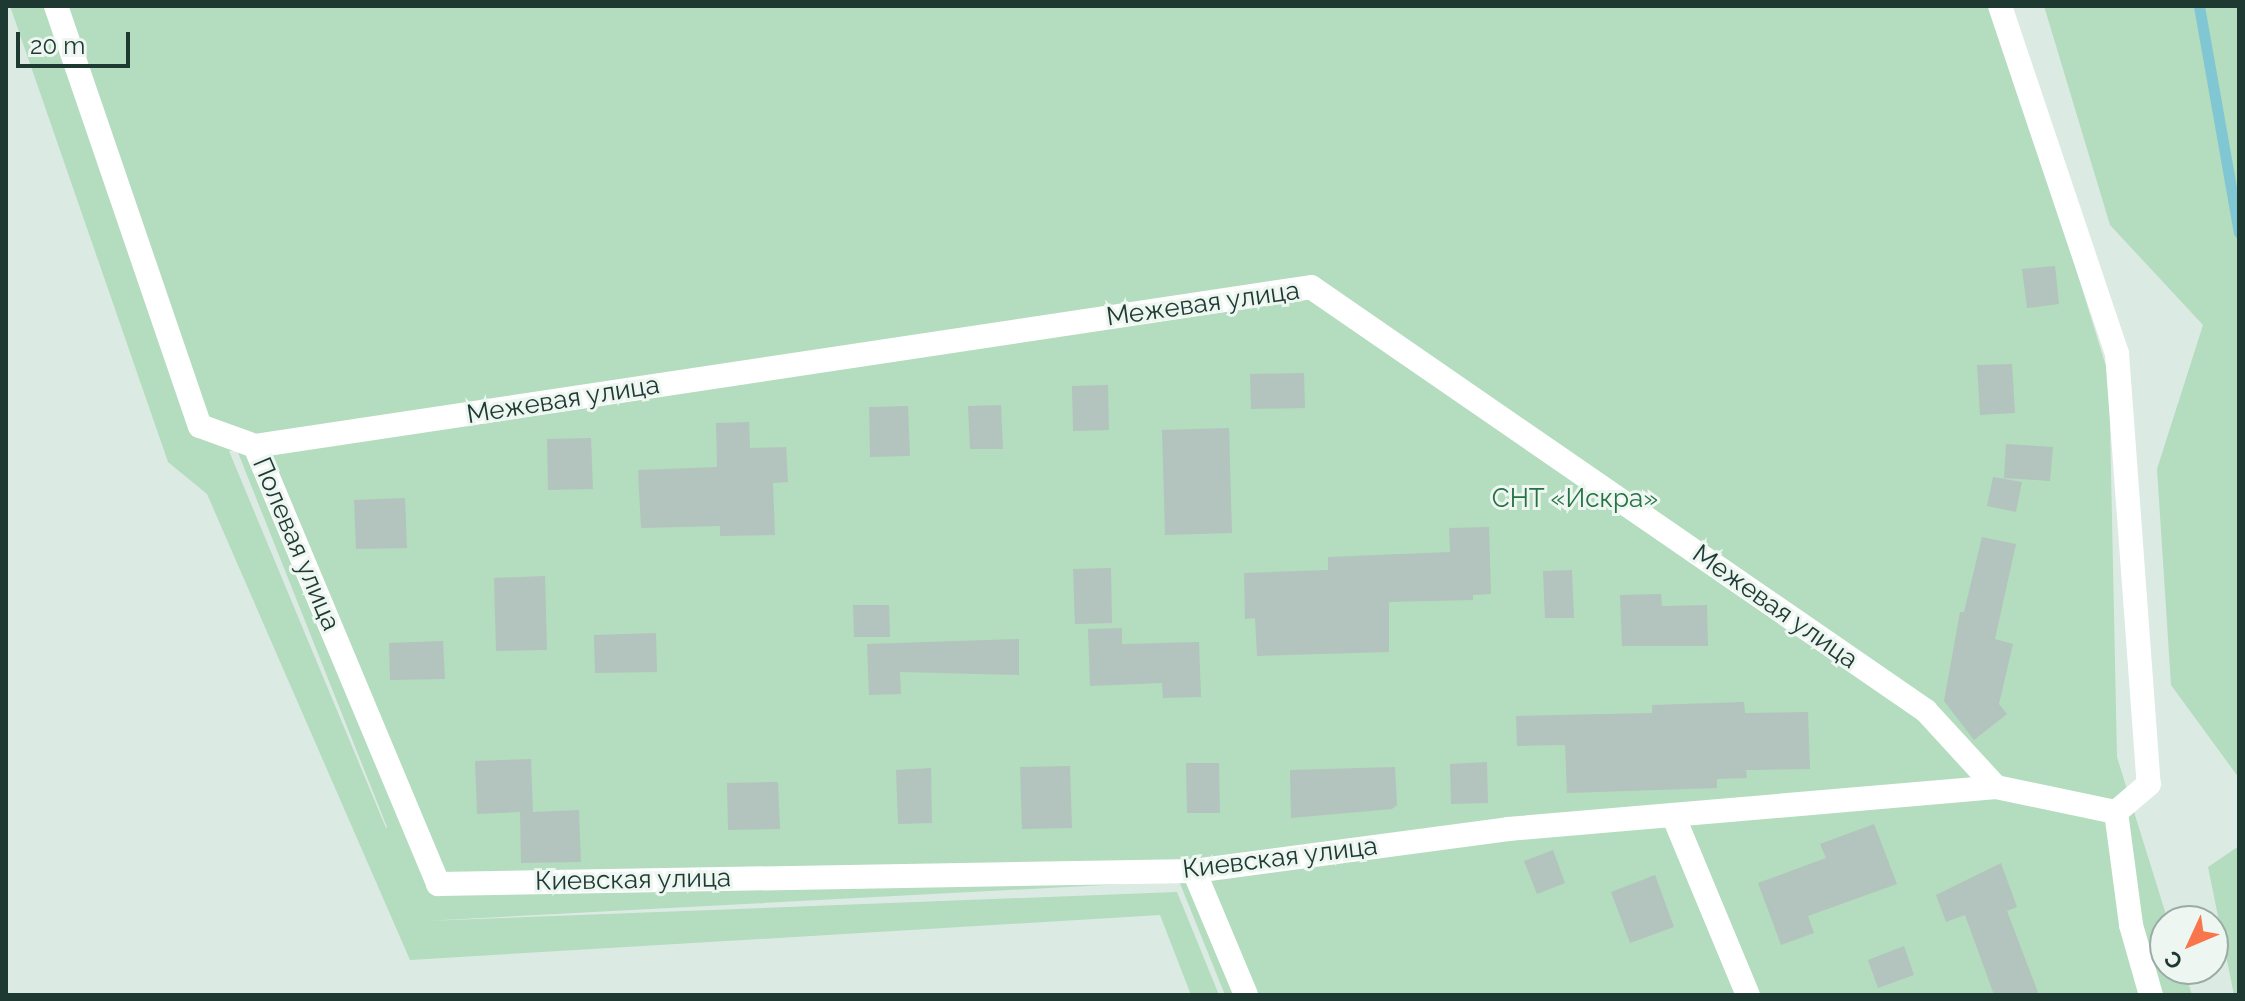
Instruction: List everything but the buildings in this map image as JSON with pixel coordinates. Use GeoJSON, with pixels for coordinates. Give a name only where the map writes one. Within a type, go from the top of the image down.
{"type":"FeatureCollection","features":[{"type":"Feature","properties":{"kind":"street","name":"Полевая улица"},"geometry":{"type":"LineString","coordinates":[[56,6],[200,426],[255,446],[438,884]]}},
{"type":"Feature","properties":{"kind":"street"},"geometry":{"type":"LineString","coordinates":[[2000,6],[2117,353],[2149,784],[2116,812],[2131,925],[2151,995]]}},
{"type":"Feature","properties":{"kind":"street","name":"Межевая улица"},"geometry":{"type":"LineString","coordinates":[[255,446],[1311,287],[1926,711],[1996,787]]}},
{"type":"Feature","properties":{"kind":"street","name":"Киевская улица"},"geometry":{"type":"LineString","coordinates":[[438,884],[1194,871],[1508,829],[1996,787],[2116,812]]}},
{"type":"Feature","properties":{"kind":"street"},"geometry":{"type":"LineString","coordinates":[[1673,815],[1748,995]]}},
{"type":"Feature","properties":{"kind":"street"},"geometry":{"type":"LineString","coordinates":[[1194,871],[1246,995]]}},
{"type":"Feature","properties":{"kind":"green space","name":"СНТ «Искра»"},"geometry":{"type":"Polygon","coordinates":[[[10,6],[1995,6],[2109,376],[2117,757],[2163,905],[2149,905],[2149,985],[2189,985],[2192,995],[1225,995],[1179,881],[424,921],[1177,892],[1219,995],[1191,995],[1160,915],[410,960],[207,494],[168,462],[10,6]],[[237,450],[229,451],[386,828],[237,450]]]}},
{"type":"Feature","properties":{"kind":"green space"},"geometry":{"type":"Polygon","coordinates":[[[2044,6],[2239,6],[2239,778],[2171,685],[2157,469],[2203,325],[2110,225],[2044,6]]]}},
{"type":"Feature","properties":{"kind":"green space"},"geometry":{"type":"Polygon","coordinates":[[[2239,846],[2239,995],[2234,995],[2229,970],[2229,905],[2216,905],[2208,867],[2239,846]]]}},
{"type":"Feature","properties":{"kind":"waterway"},"geometry":{"type":"LineString","coordinates":[[2199,6],[2239,233]]}}]}
